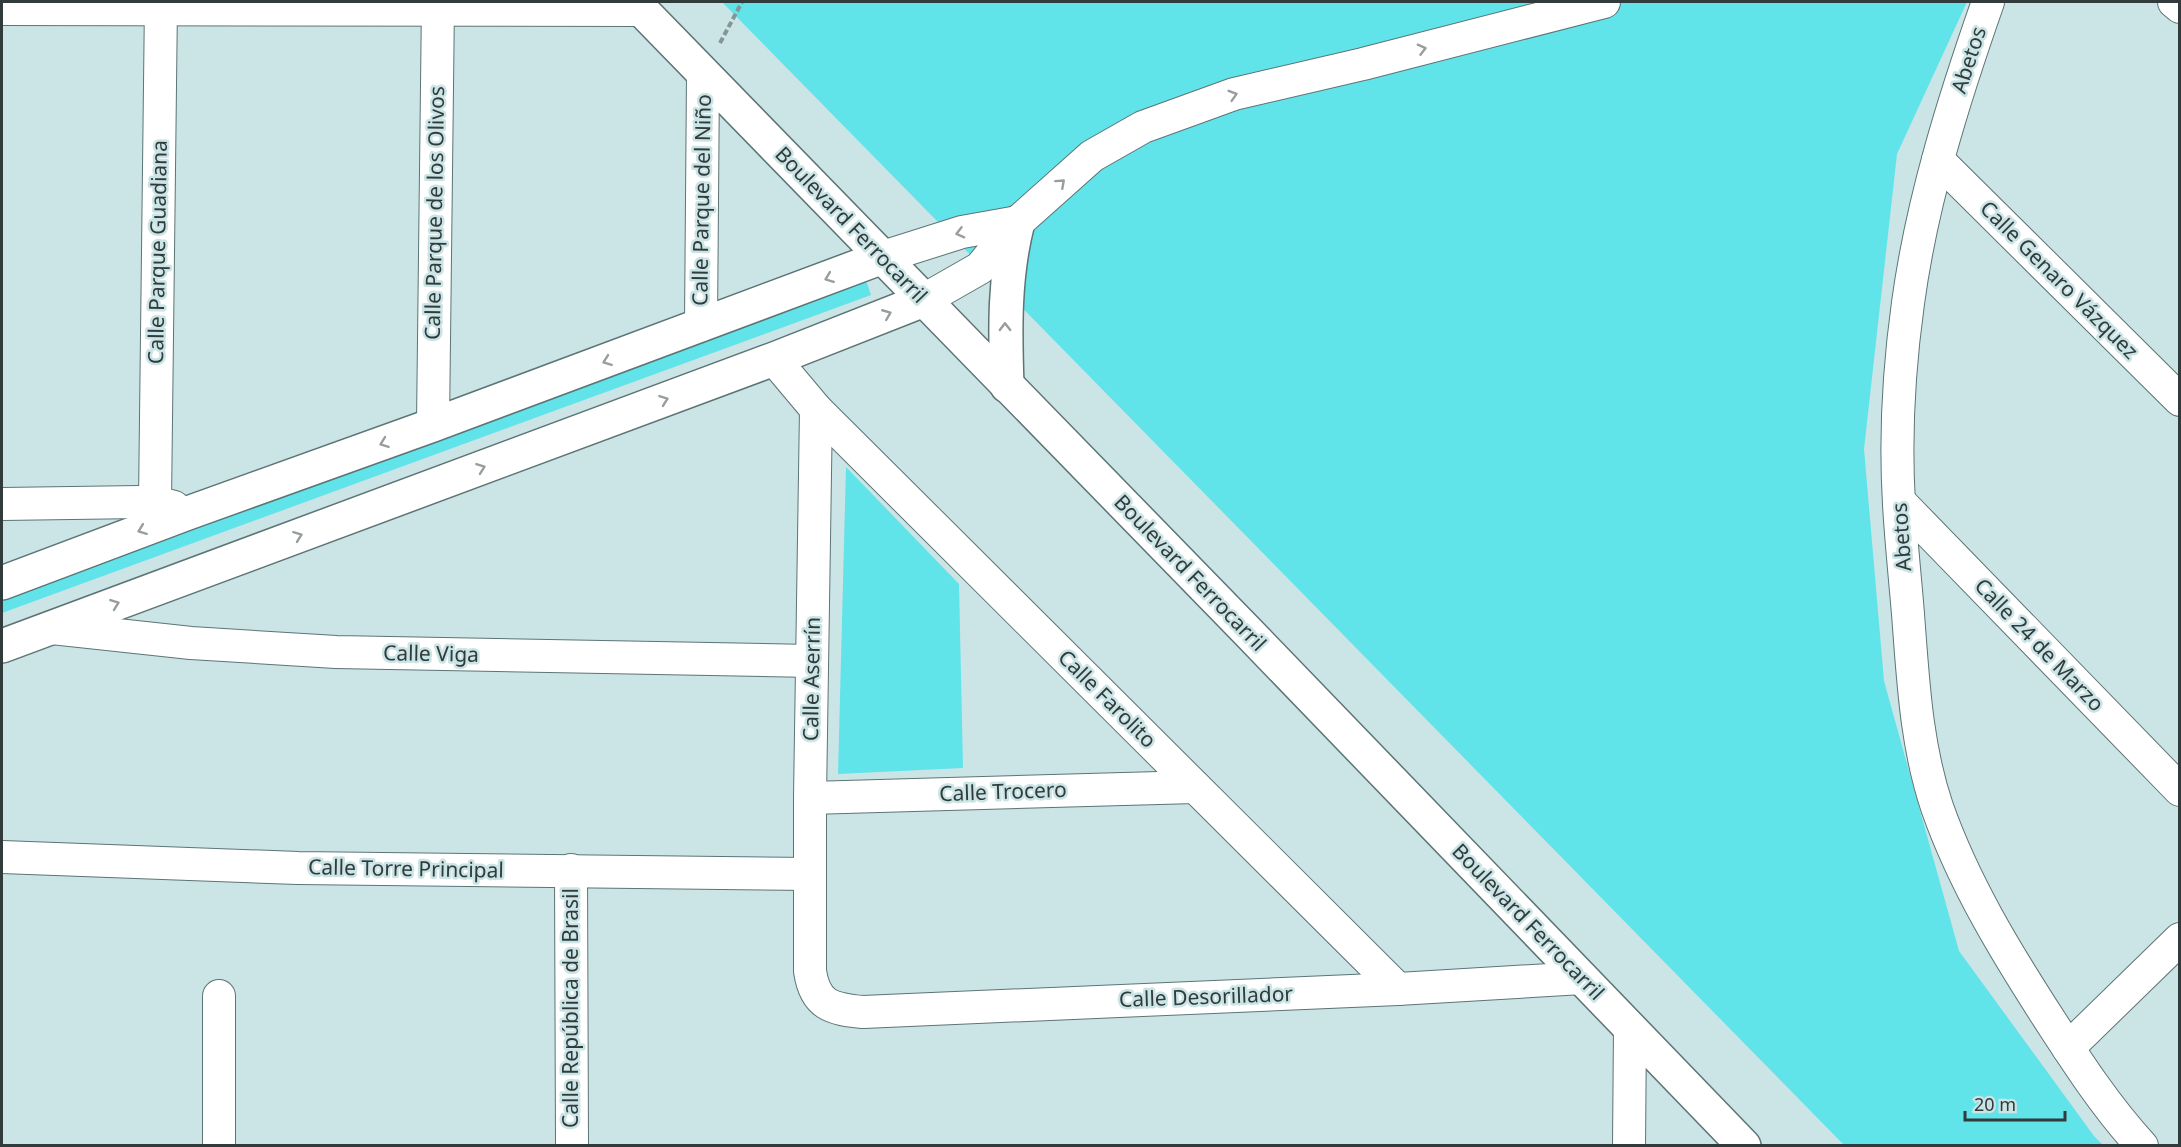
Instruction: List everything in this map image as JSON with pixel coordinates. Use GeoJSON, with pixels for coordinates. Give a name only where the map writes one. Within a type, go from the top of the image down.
{"type":"FeatureCollection","features":[{"type":"Feature","properties":{"kind":"main road","name":"Boulevard Ferrocarril"},"geometry":{"type":"LineString","coordinates":[[638,6],[1744,1146]]}},
{"type":"Feature","properties":{"kind":"main road"},"geometry":{"type":"LineString","coordinates":[[1008,386],[1005,322],[1011,251],[1018,222]]}},
{"type":"Feature","properties":{"kind":"main road"},"geometry":{"type":"LineString","coordinates":[[2,583],[883,257]]}},
{"type":"Feature","properties":{"kind":"main road"},"geometry":{"type":"LineString","coordinates":[[2,646],[774,359],[924,300]]}},
{"type":"Feature","properties":{"kind":"street"},"geometry":{"type":"LineString","coordinates":[[924,300],[980,267],[1018,222],[1092,156],[1143,127],[1234,94],[1363,64],[1604,2]]}},
{"type":"Feature","properties":{"kind":"street","name":"Abetos"},"geometry":{"type":"LineString","coordinates":[[1988,2],[1938,160],[1908,302],[1898,425],[1899,501],[1921,748],[1937,806],[1964,874],[1989,921],[2068,1048],[2102,1098],[2142,1146]]}},
{"type":"Feature","properties":{"kind":"street"},"geometry":{"type":"LineString","coordinates":[[2174,2],[2180,7]]}},
{"type":"Feature","properties":{"kind":"street"},"geometry":{"type":"LineString","coordinates":[[2,9],[161,5],[638,6]]}},
{"type":"Feature","properties":{"kind":"street","name":"Calle Parque Guadiana"},"geometry":{"type":"LineString","coordinates":[[155,502],[161,5]]}},
{"type":"Feature","properties":{"kind":"street","name":"Calle Parque de los Olivos"},"geometry":{"type":"LineString","coordinates":[[433,425],[438,6]]}},
{"type":"Feature","properties":{"kind":"street","name":"Calle Parque del Niño"},"geometry":{"type":"LineString","coordinates":[[701,325],[703,75]]}},
{"type":"Feature","properties":{"kind":"street","name":"Calle Genaro Vázquez"},"geometry":{"type":"LineString","coordinates":[[1938,160],[2180,400]]}},
{"type":"Feature","properties":{"kind":"street"},"geometry":{"type":"LineString","coordinates":[[883,257],[962,232],[1018,222]]}},
{"type":"Feature","properties":{"kind":"street"},"geometry":{"type":"LineString","coordinates":[[774,359],[816,409]]}},
{"type":"Feature","properties":{"kind":"street","name":"Calle Aserrín"},"geometry":{"type":"LineString","coordinates":[[816,409],[810,798],[811,979],[819,997],[830,1006]]}},
{"type":"Feature","properties":{"kind":"street","name":"Calle Farolito"},"geometry":{"type":"LineString","coordinates":[[816,409],[1398,989]]}},
{"type":"Feature","properties":{"kind":"street","name":"Calle 24 de Marzo"},"geometry":{"type":"LineString","coordinates":[[1899,501],[2180,790]]}},
{"type":"Feature","properties":{"kind":"street"},"geometry":{"type":"LineString","coordinates":[[2,504],[155,502],[188,513]]}},
{"type":"Feature","properties":{"kind":"street","name":"Calle Viga"},"geometry":{"type":"LineString","coordinates":[[52,628],[191,643],[336,652],[812,661]]}},
{"type":"Feature","properties":{"kind":"street","name":"Calle Trocero"},"geometry":{"type":"LineString","coordinates":[[810,798],[1195,787]]}},
{"type":"Feature","properties":{"kind":"street","name":"Calle Torre Principal"},"geometry":{"type":"LineString","coordinates":[[2,857],[298,868],[810,874]]}},
{"type":"Feature","properties":{"kind":"street","name":"Calle República de Brasil"},"geometry":{"type":"LineString","coordinates":[[571,870],[572,1146]]}},
{"type":"Feature","properties":{"kind":"street"},"geometry":{"type":"LineString","coordinates":[[2068,1048],[2180,939]]}},
{"type":"Feature","properties":{"kind":"street","name":"Calle Desorillador"},"geometry":{"type":"LineString","coordinates":[[830,1006],[863,1012],[1398,989],[1582,978]]}},
{"type":"Feature","properties":{"kind":"street"},"geometry":{"type":"LineString","coordinates":[[219,996],[219,1146]]}},
{"type":"Feature","properties":{"kind":"street"},"geometry":{"type":"LineString","coordinates":[[1629,1146],[1630,1028]]}},
{"type":"Feature","properties":{"kind":"path"},"geometry":{"type":"LineString","coordinates":[[703,75],[742,2]]}},
{"type":"Feature","properties":{"kind":"shaded area"},"geometry":{"type":"Polygon","coordinates":[[[722,2],[1967,2],[1897,154],[1864,449],[1884,681],[1959,951],[2094,1136],[2103,1145],[1844,1145],[722,2]]]}},
{"type":"Feature","properties":{"kind":"shaded area"},"geometry":{"type":"Polygon","coordinates":[[[866,280],[871,295],[2,613],[2,595],[866,280]]]}},
{"type":"Feature","properties":{"kind":"shaded area"},"geometry":{"type":"Polygon","coordinates":[[[846,467],[959,584],[963,768],[838,774],[846,467]]]}}]}
